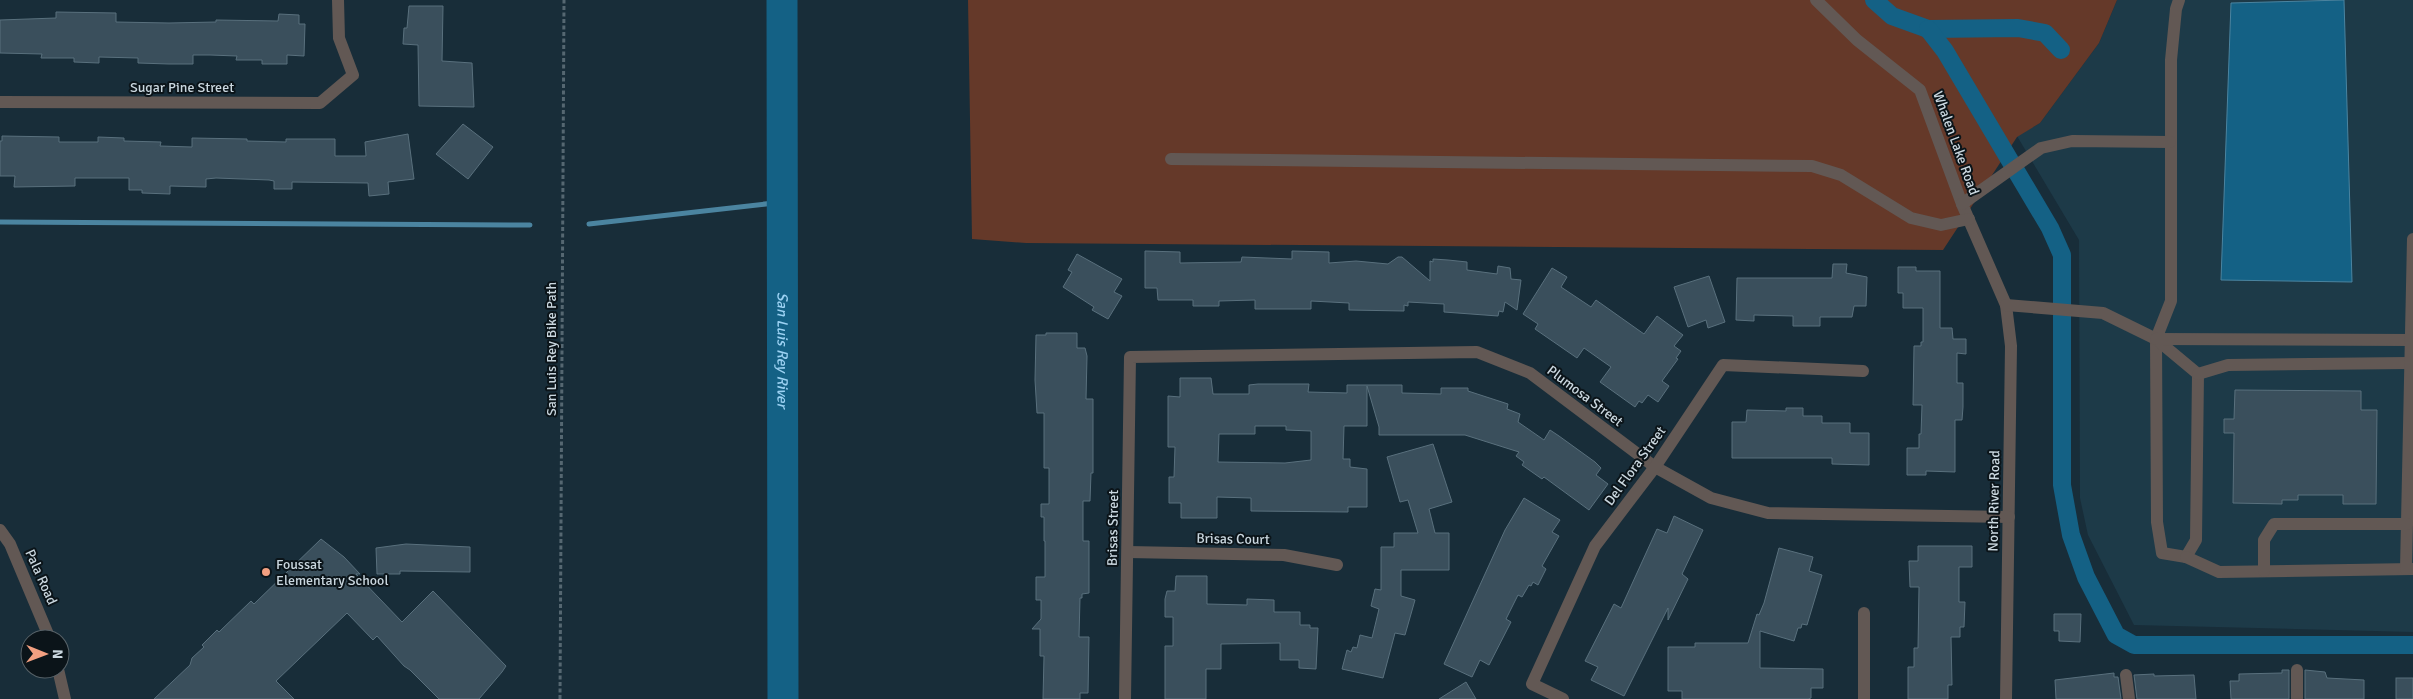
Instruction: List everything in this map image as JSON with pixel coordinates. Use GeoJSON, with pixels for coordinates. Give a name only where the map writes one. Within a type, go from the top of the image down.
{"type":"FeatureCollection","features":[{"type":"Feature","properties":{"kind":"street","name":"Sugar Pine Street"},"geometry":{"type":"LineString","coordinates":[[0,102],[320,103],[353,75],[339,38],[338,0]]}},
{"type":"Feature","properties":{"kind":"street","name":"Whalen Lake Road"},"geometry":{"type":"LineString","coordinates":[[1816,0],[1857,40],[1920,90],[1962,204],[2006,304]]}},
{"type":"Feature","properties":{"kind":"street"},"geometry":{"type":"LineString","coordinates":[[2175,3],[2171,60],[2171,301],[2156,339],[2157,522],[2162,553],[2186,557],[2220,572],[2410,569],[2407,524],[2413,239]]}},
{"type":"Feature","properties":{"kind":"street"},"geometry":{"type":"LineString","coordinates":[[1962,204],[2041,148],[2072,141],[2170,142]]}},
{"type":"Feature","properties":{"kind":"street"},"geometry":{"type":"LineString","coordinates":[[1171,159],[1812,166],[1841,175],[1911,218],[1941,225],[1969,218]]}},
{"type":"Feature","properties":{"kind":"street"},"geometry":{"type":"LineString","coordinates":[[2006,304],[2038,309],[2083,310],[2103,313],[2156,339],[2198,374]]}},
{"type":"Feature","properties":{"kind":"street","name":"North River Road"},"geometry":{"type":"LineString","coordinates":[[2006,304],[2011,346],[2006,699]]}},
{"type":"Feature","properties":{"kind":"street"},"geometry":{"type":"LineString","coordinates":[[2156,339],[2411,340]]}},
{"type":"Feature","properties":{"kind":"street","name":"Plumosa Street"},"geometry":{"type":"LineString","coordinates":[[1130,357],[1477,352],[1530,373],[1655,467],[1712,498],[1768,513],[2009,517]]}},
{"type":"Feature","properties":{"kind":"street","name":"Brisas Street"},"geometry":{"type":"LineString","coordinates":[[1125,699],[1130,357]]}},
{"type":"Feature","properties":{"kind":"street"},"geometry":{"type":"LineString","coordinates":[[2198,374],[2228,365],[2409,363]]}},
{"type":"Feature","properties":{"kind":"street","name":"Del Flora Street"},"geometry":{"type":"LineString","coordinates":[[1562,699],[1532,684],[1595,546],[1655,467],[1723,365],[1863,371]]}},
{"type":"Feature","properties":{"kind":"street"},"geometry":{"type":"LineString","coordinates":[[2186,557],[2196,540],[2198,374]]}},
{"type":"Feature","properties":{"kind":"street"},"geometry":{"type":"LineString","coordinates":[[2264,571],[2264,540],[2274,524],[2407,524]]}},
{"type":"Feature","properties":{"kind":"street","name":"Pala Road"},"geometry":{"type":"LineString","coordinates":[[0,530],[10,544],[46,629]]}},
{"type":"Feature","properties":{"kind":"street","name":"Brisas Court"},"geometry":{"type":"LineString","coordinates":[[1128,552],[1284,555],[1337,566]]}},
{"type":"Feature","properties":{"kind":"street"},"geometry":{"type":"LineString","coordinates":[[1864,613],[1864,699]]}},
{"type":"Feature","properties":{"kind":"street"},"geometry":{"type":"LineString","coordinates":[[2297,670],[2297,699]]}},
{"type":"Feature","properties":{"kind":"street"},"geometry":{"type":"LineString","coordinates":[[2126,675],[2128,699]]}},
{"type":"Feature","properties":{"kind":"street"},"geometry":{"type":"LineString","coordinates":[[60,679],[65,699]]}},
{"type":"Feature","properties":{"kind":"path","name":"San Luis Rey Bike Path"},"geometry":{"type":"LineString","coordinates":[[560,699],[564,0]]}},
{"type":"Feature","properties":{"kind":"shaded area"},"geometry":{"type":"Polygon","coordinates":[[[968,0],[2117,0],[2099,43],[2040,123],[2017,137],[1943,250],[1026,243],[972,239],[968,0]]]}},
{"type":"Feature","properties":{"kind":"shaded area"},"geometry":{"type":"Polygon","coordinates":[[[2117,0],[2413,0],[2413,632],[2134,625],[2088,535],[2080,498],[2079,240],[2017,136],[2040,123],[2099,43],[2117,0]]]}},
{"type":"Feature","properties":{"kind":"water"},"geometry":{"type":"Polygon","coordinates":[[[2344,0],[2352,282],[2221,280],[2231,3],[2344,0]]]}},
{"type":"Feature","properties":{"kind":"building"},"geometry":{"type":"Polygon","coordinates":[[[409,6],[443,6],[442,61],[472,63],[474,107],[419,106],[418,45],[403,44],[404,28],[407,28],[409,6]]]}},
{"type":"Feature","properties":{"kind":"building"},"geometry":{"type":"Polygon","coordinates":[[[56,12],[116,13],[116,22],[169,23],[216,22],[216,20],[278,21],[279,14],[299,15],[299,24],[305,24],[304,56],[287,55],[287,64],[262,64],[262,60],[236,60],[237,56],[193,55],[193,64],[169,64],[138,63],[138,58],[99,57],[99,63],[74,62],[74,58],[41,58],[42,54],[0,53],[0,20],[56,18],[56,12]]]}},
{"type":"Feature","properties":{"kind":"building"},"geometry":{"type":"Polygon","coordinates":[[[463,124],[493,147],[468,179],[436,154],[463,124]]]}},
{"type":"Feature","properties":{"kind":"building"},"geometry":{"type":"Polygon","coordinates":[[[408,134],[414,179],[388,182],[389,194],[369,196],[368,183],[292,182],[292,189],[274,189],[274,181],[269,180],[216,178],[206,179],[206,187],[170,186],[170,194],[142,193],[142,190],[129,190],[129,178],[75,178],[75,186],[14,187],[15,176],[0,176],[0,141],[2,141],[2,136],[59,137],[59,142],[98,142],[98,137],[124,138],[124,141],[161,142],[160,146],[192,147],[192,138],[286,142],[286,139],[335,139],[335,156],[366,156],[365,142],[408,134]]]}},
{"type":"Feature","properties":{"kind":"building"},"geometry":{"type":"Polygon","coordinates":[[[1145,251],[1180,252],[1180,263],[1241,262],[1242,257],[1292,259],[1292,251],[1329,252],[1329,263],[1356,261],[1388,264],[1398,257],[1402,257],[1430,281],[1430,261],[1433,262],[1433,259],[1448,260],[1467,262],[1467,270],[1497,274],[1498,266],[1510,268],[1511,279],[1521,280],[1517,310],[1505,302],[1503,312],[1499,311],[1498,316],[1444,312],[1444,304],[1408,302],[1408,306],[1404,305],[1404,311],[1349,310],[1349,303],[1311,301],[1311,309],[1255,309],[1255,300],[1219,301],[1219,306],[1193,306],[1193,300],[1158,300],[1157,288],[1145,288],[1145,251]]]}},
{"type":"Feature","properties":{"kind":"building"},"geometry":{"type":"Polygon","coordinates":[[[1077,254],[1122,279],[1114,292],[1122,296],[1108,319],[1092,310],[1094,307],[1063,287],[1072,272],[1068,270],[1077,254]]]}},
{"type":"Feature","properties":{"kind":"building"},"geometry":{"type":"Polygon","coordinates":[[[1833,264],[1847,264],[1846,273],[1867,277],[1866,306],[1854,306],[1852,317],[1820,317],[1820,326],[1793,326],[1793,316],[1754,315],[1754,321],[1736,320],[1737,278],[1832,278],[1833,264]]]}},
{"type":"Feature","properties":{"kind":"building"},"geometry":{"type":"Polygon","coordinates":[[[1898,267],[1916,267],[1916,271],[1940,271],[1940,328],[1952,328],[1953,339],[1966,339],[1966,354],[1957,353],[1957,383],[1963,383],[1963,407],[1962,420],[1955,420],[1955,472],[1926,471],[1926,475],[1907,475],[1907,448],[1919,448],[1919,434],[1921,434],[1922,405],[1913,405],[1914,346],[1921,346],[1921,342],[1923,342],[1923,308],[1903,308],[1903,293],[1898,293],[1898,267]]]}},
{"type":"Feature","properties":{"kind":"building"},"geometry":{"type":"Polygon","coordinates":[[[1552,268],[1567,277],[1561,287],[1591,307],[1596,300],[1644,334],[1657,316],[1683,335],[1674,346],[1681,351],[1676,358],[1678,359],[1662,381],[1669,386],[1658,402],[1648,395],[1642,403],[1639,401],[1635,407],[1600,382],[1611,367],[1584,348],[1577,358],[1535,329],[1538,324],[1523,314],[1552,268]]]}},
{"type":"Feature","properties":{"kind":"building"},"geometry":{"type":"Polygon","coordinates":[[[1709,276],[1725,322],[1708,328],[1706,320],[1688,327],[1674,287],[1709,276]]]}},
{"type":"Feature","properties":{"kind":"building"},"geometry":{"type":"Polygon","coordinates":[[[1046,333],[1077,333],[1077,348],[1085,348],[1087,356],[1086,399],[1093,399],[1093,473],[1091,473],[1090,501],[1083,501],[1083,541],[1089,541],[1089,593],[1082,594],[1082,598],[1080,598],[1079,637],[1089,637],[1088,693],[1080,693],[1080,699],[1043,699],[1044,656],[1040,656],[1040,629],[1032,629],[1041,619],[1041,600],[1036,600],[1036,577],[1045,577],[1044,517],[1041,517],[1041,504],[1049,504],[1049,468],[1044,468],[1044,413],[1037,413],[1035,380],[1036,335],[1046,335],[1046,333]]]}},
{"type":"Feature","properties":{"kind":"building"},"geometry":{"type":"Polygon","coordinates":[[[1180,378],[1211,378],[1213,394],[1249,394],[1249,385],[1258,384],[1309,384],[1308,392],[1347,393],[1347,385],[1402,385],[1402,393],[1441,394],[1441,388],[1468,388],[1468,391],[1508,404],[1507,409],[1520,414],[1518,422],[1544,440],[1550,430],[1559,436],[1595,462],[1601,468],[1596,475],[1608,484],[1589,510],[1544,477],[1542,479],[1522,465],[1524,462],[1516,456],[1519,452],[1465,435],[1379,435],[1379,427],[1367,386],[1367,426],[1344,426],[1343,459],[1350,459],[1350,467],[1367,469],[1367,507],[1348,507],[1348,512],[1251,511],[1251,498],[1217,497],[1217,518],[1181,518],[1181,503],[1169,503],[1169,477],[1174,477],[1175,447],[1168,447],[1168,396],[1180,397],[1180,378]],[[1255,426],[1255,434],[1219,434],[1218,462],[1285,463],[1311,460],[1311,431],[1286,430],[1286,426],[1255,426]]]}},
{"type":"Feature","properties":{"kind":"building"},"geometry":{"type":"Polygon","coordinates":[[[2235,390],[2361,391],[2361,410],[2377,410],[2376,504],[2343,504],[2343,495],[2298,495],[2298,500],[2282,500],[2282,504],[2233,503],[2234,433],[2224,433],[2224,419],[2234,419],[2235,390]]]}},
{"type":"Feature","properties":{"kind":"building"},"geometry":{"type":"Polygon","coordinates":[[[1786,408],[1803,408],[1803,416],[1822,416],[1822,423],[1850,423],[1850,433],[1869,433],[1869,465],[1832,464],[1832,458],[1732,458],[1732,422],[1746,422],[1747,410],[1786,411],[1786,408]]]}},
{"type":"Feature","properties":{"kind":"building"},"geometry":{"type":"Polygon","coordinates":[[[1433,444],[1452,502],[1429,509],[1435,533],[1449,533],[1449,570],[1401,570],[1401,596],[1415,600],[1405,635],[1395,633],[1383,678],[1342,669],[1347,650],[1351,652],[1353,647],[1357,648],[1360,635],[1372,638],[1379,609],[1371,606],[1375,589],[1381,590],[1381,547],[1394,547],[1394,533],[1418,533],[1408,500],[1400,502],[1387,457],[1433,444]]]}},
{"type":"Feature","properties":{"kind":"building"},"geometry":{"type":"Polygon","coordinates":[[[1524,498],[1560,520],[1552,532],[1559,536],[1542,566],[1546,569],[1538,585],[1533,582],[1522,597],[1518,595],[1506,619],[1511,622],[1489,665],[1480,660],[1472,677],[1444,664],[1505,530],[1524,498]]]}},
{"type":"Feature","properties":{"kind":"building"},"geometry":{"type":"Polygon","coordinates":[[[1674,516],[1703,530],[1682,574],[1688,579],[1668,620],[1668,608],[1624,696],[1591,680],[1598,667],[1585,661],[1614,604],[1621,608],[1657,529],[1667,533],[1674,516]]]}},
{"type":"Feature","properties":{"kind":"building"},"geometry":{"type":"Polygon","coordinates":[[[321,539],[344,557],[360,574],[356,574],[402,622],[433,591],[506,666],[479,699],[439,699],[404,666],[377,636],[373,640],[347,613],[276,681],[294,699],[154,699],[190,665],[192,658],[204,647],[202,645],[217,630],[219,632],[251,601],[254,604],[321,539]]]}},
{"type":"Feature","properties":{"kind":"building"},"geometry":{"type":"Polygon","coordinates":[[[406,544],[470,547],[470,572],[400,571],[400,574],[377,574],[376,548],[406,544]]]}},
{"type":"Feature","properties":{"kind":"building"},"geometry":{"type":"Polygon","coordinates":[[[1918,546],[1972,546],[1972,567],[1959,567],[1959,602],[1965,602],[1964,627],[1960,627],[1960,637],[1951,637],[1952,685],[1948,685],[1948,699],[1908,699],[1908,667],[1914,667],[1914,648],[1918,648],[1919,587],[1910,587],[1909,561],[1918,561],[1918,546]]]}},
{"type":"Feature","properties":{"kind":"building"},"geometry":{"type":"Polygon","coordinates":[[[1779,548],[1813,557],[1809,571],[1822,575],[1807,625],[1802,624],[1801,628],[1798,628],[1794,641],[1760,631],[1760,668],[1823,669],[1823,688],[1811,688],[1811,698],[1808,699],[1682,699],[1682,691],[1668,691],[1668,647],[1695,647],[1695,643],[1748,643],[1757,614],[1759,615],[1764,603],[1779,548]]]}},
{"type":"Feature","properties":{"kind":"building"},"geometry":{"type":"Polygon","coordinates":[[[1176,576],[1207,576],[1207,604],[1247,605],[1247,599],[1274,600],[1274,612],[1300,612],[1300,625],[1310,625],[1310,628],[1318,628],[1316,669],[1299,668],[1299,660],[1280,660],[1280,643],[1221,644],[1221,669],[1206,669],[1206,699],[1165,699],[1165,646],[1173,646],[1173,617],[1165,617],[1165,599],[1167,591],[1175,591],[1176,576]]]}},
{"type":"Feature","properties":{"kind":"building"},"geometry":{"type":"Polygon","coordinates":[[[2054,614],[2081,614],[2080,642],[2059,641],[2059,631],[2054,631],[2054,614]]]}},
{"type":"Feature","properties":{"kind":"building"},"geometry":{"type":"Polygon","coordinates":[[[2282,670],[2289,670],[2289,699],[2231,699],[2230,681],[2239,681],[2239,674],[2282,673],[2282,670]]]}},
{"type":"Feature","properties":{"kind":"building"},"geometry":{"type":"Polygon","coordinates":[[[2305,670],[2325,672],[2327,678],[2364,680],[2364,699],[2305,699],[2305,670]]]}},
{"type":"Feature","properties":{"kind":"building"},"geometry":{"type":"Polygon","coordinates":[[[2114,673],[2114,677],[2118,677],[2121,699],[2056,699],[2055,680],[2114,673]]]}},
{"type":"Feature","properties":{"kind":"building"},"geometry":{"type":"Polygon","coordinates":[[[2154,674],[2154,676],[2194,675],[2196,699],[2137,699],[2134,675],[2154,674]]]}},
{"type":"Feature","properties":{"kind":"building"},"geometry":{"type":"Polygon","coordinates":[[[2396,678],[2413,678],[2413,699],[2396,699],[2396,678]]]}},
{"type":"Feature","properties":{"kind":"building"},"geometry":{"type":"Polygon","coordinates":[[[1466,682],[1476,699],[1439,699],[1466,682]]]}},
{"type":"Feature","properties":{"kind":"waterway","name":"San Luis Rey River"},"geometry":{"type":"LineString","coordinates":[[782,0],[783,699]]}},
{"type":"Feature","properties":{"kind":"waterway"},"geometry":{"type":"LineString","coordinates":[[1874,0],[1892,16],[1928,29],[2018,28],[2045,33],[2061,50]]}},
{"type":"Feature","properties":{"kind":"waterway"},"geometry":{"type":"LineString","coordinates":[[1928,29],[1945,51],[2050,228],[2062,255],[2062,485],[2071,535],[2086,577],[2116,635],[2134,645],[2413,645]]}},
{"type":"Feature","properties":{"kind":"waterway"},"geometry":{"type":"LineString","coordinates":[[589,224],[783,202]]}},
{"type":"Feature","properties":{"kind":"waterway"},"geometry":{"type":"LineString","coordinates":[[0,222],[530,225]]}},
{"type":"Feature","properties":{"kind":"place","name":"Foussat Elementary School"},"geometry":{"type":"Point","coordinates":[266,572]}}]}
